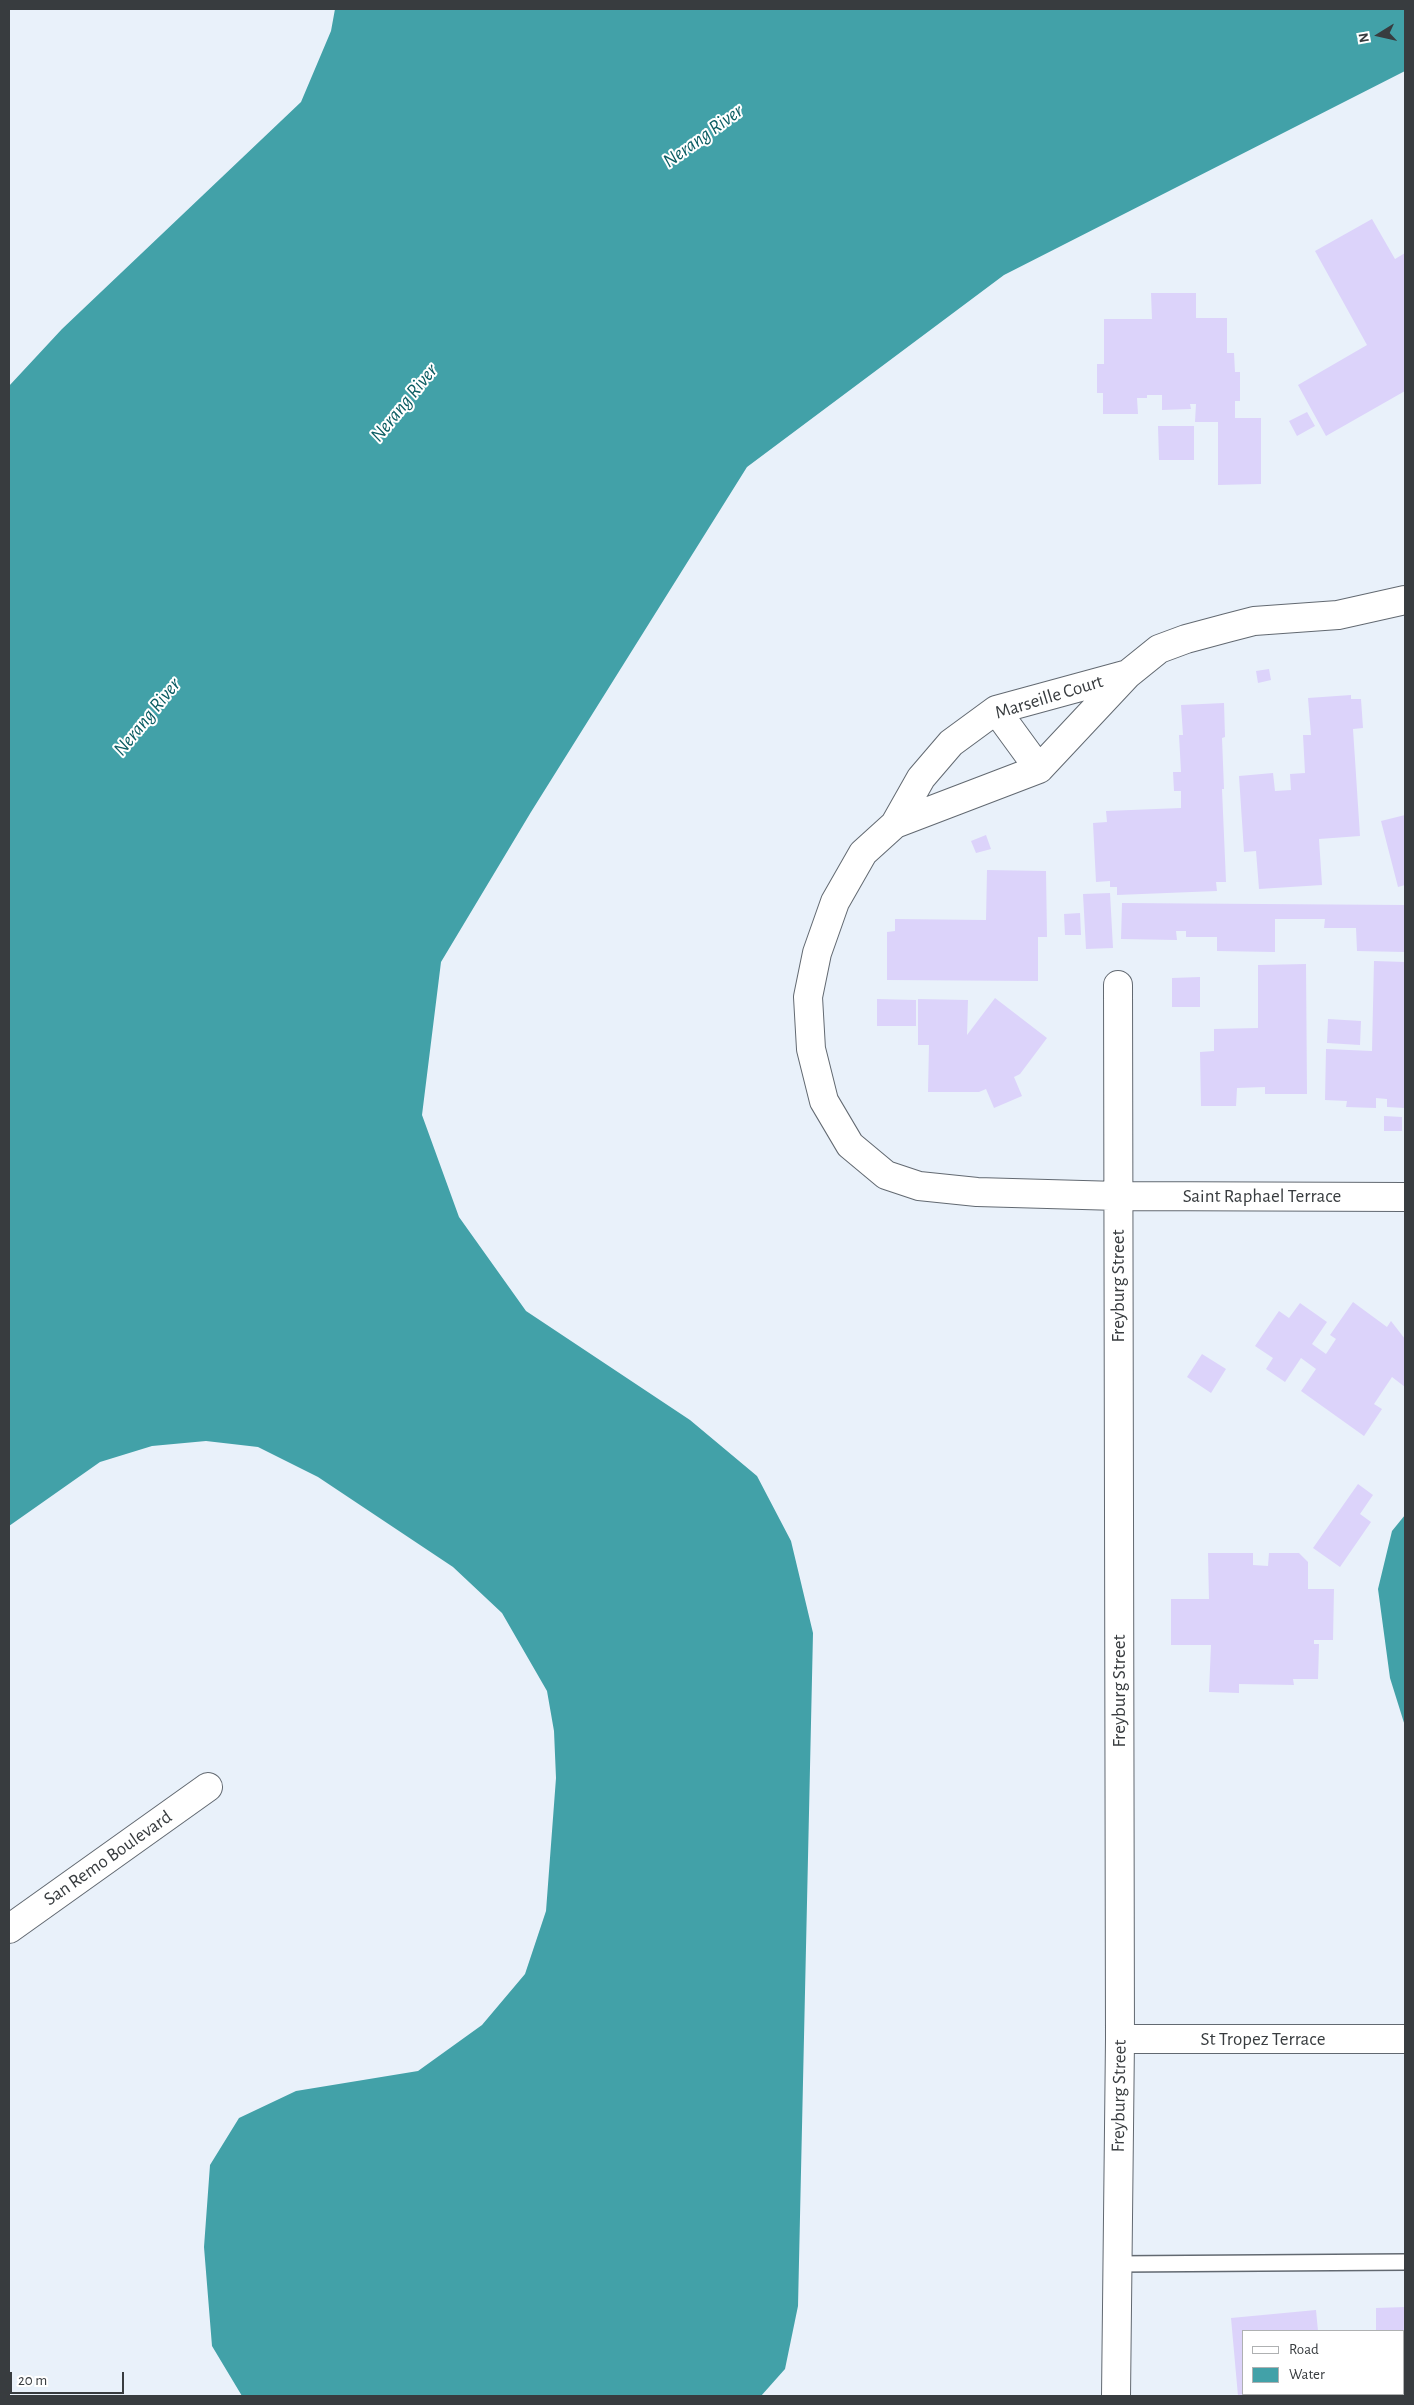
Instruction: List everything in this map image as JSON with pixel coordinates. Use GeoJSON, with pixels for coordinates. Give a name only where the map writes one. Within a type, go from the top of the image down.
{"type":"FeatureCollection","features":[{"type":"Feature","properties":{"kind":"street","name":"Marseille Court"},"geometry":{"type":"LineString","coordinates":[[978,1192],[919,1186],[886,1175],[850,1145],[824,1101],[811,1049],[808,997],[817,952],[836,902],[863,854],[895,824],[921,778],[951,742],[996,710],[1128,674],[1159,650],[1186,639],[1254,622],[1338,615],[1405,600]]}},
{"type":"Feature","properties":{"kind":"street"},"geometry":{"type":"LineString","coordinates":[[895,824],[1039,769],[1128,674]]}},
{"type":"Feature","properties":{"kind":"street"},"geometry":{"type":"LineString","coordinates":[[996,710],[1039,769]]}},
{"type":"Feature","properties":{"kind":"street","name":"Freyburg Street"},"geometry":{"type":"LineString","coordinates":[[1116,2396],[1120,2039],[1118,985]]}},
{"type":"Feature","properties":{"kind":"street","name":"Saint Raphael Terrace"},"geometry":{"type":"LineString","coordinates":[[978,1192],[1118,1196],[1405,1197]]}},
{"type":"Feature","properties":{"kind":"street","name":"San Remo Boulevard"},"geometry":{"type":"LineString","coordinates":[[9,1929],[208,1787]]}},
{"type":"Feature","properties":{"kind":"street","name":"St Tropez Terrace"},"geometry":{"type":"LineString","coordinates":[[1120,2039],[1405,2039]]}},
{"type":"Feature","properties":{"kind":"lane"},"geometry":{"type":"LineString","coordinates":[[1117,2264],[1405,2262]]}},
{"type":"Feature","properties":{"kind":"water","name":"Nerang River"},"geometry":{"type":"Polygon","coordinates":[[[335,9],[1405,9],[1405,71],[1004,275],[747,467],[531,812],[441,962],[422,1115],[459,1217],[526,1311],[690,1420],[757,1476],[791,1541],[813,1633],[798,2306],[785,2369],[761,2396],[242,2396],[212,2346],[204,2247],[210,2165],[239,2118],[296,2091],[418,2071],[482,2025],[525,1974],[546,1911],[556,1778],[554,1731],[547,1691],[502,1613],[453,1567],[318,1477],[258,1447],[206,1441],[152,1446],[100,1462],[9,1526],[9,386],[62,329],[301,102],[331,31],[335,9]]]}},
{"type":"Feature","properties":{"kind":"water"},"geometry":{"type":"Polygon","coordinates":[[[1405,1515],[1405,1726],[1390,1678],[1378,1589],[1392,1531],[1405,1515]]]}},
{"type":"Feature","properties":{"kind":"building"},"geometry":{"type":"Polygon","coordinates":[[[1372,219],[1395,259],[1405,253],[1405,391],[1326,436],[1298,385],[1367,345],[1315,251],[1372,219]]]}},
{"type":"Feature","properties":{"kind":"building"},"geometry":{"type":"Polygon","coordinates":[[[1151,293],[1196,293],[1196,318],[1227,318],[1227,353],[1234,353],[1235,372],[1240,372],[1240,401],[1235,401],[1235,418],[1261,418],[1261,484],[1218,485],[1218,422],[1195,422],[1196,404],[1190,404],[1191,409],[1162,410],[1162,395],[1147,395],[1147,398],[1137,398],[1138,414],[1103,414],[1103,393],[1097,393],[1097,364],[1104,364],[1104,319],[1152,319],[1151,293]]]}},
{"type":"Feature","properties":{"kind":"building"},"geometry":{"type":"Polygon","coordinates":[[[1307,412],[1315,426],[1297,436],[1289,421],[1307,412]]]}},
{"type":"Feature","properties":{"kind":"building"},"geometry":{"type":"Polygon","coordinates":[[[1158,426],[1194,426],[1194,460],[1159,460],[1158,426]]]}},
{"type":"Feature","properties":{"kind":"building"},"geometry":{"type":"Polygon","coordinates":[[[1269,669],[1271,680],[1258,683],[1256,671],[1269,669]]]}},
{"type":"Feature","properties":{"kind":"building"},"geometry":{"type":"Polygon","coordinates":[[[1351,695],[1351,699],[1361,699],[1363,728],[1353,729],[1360,836],[1319,839],[1322,885],[1259,889],[1256,851],[1244,852],[1239,776],[1273,773],[1275,791],[1291,790],[1290,774],[1305,773],[1303,735],[1311,735],[1308,698],[1351,695]]]}},
{"type":"Feature","properties":{"kind":"building"},"geometry":{"type":"Polygon","coordinates":[[[1224,703],[1225,737],[1222,738],[1224,789],[1222,789],[1226,882],[1216,882],[1217,891],[1117,895],[1117,887],[1110,887],[1110,881],[1096,882],[1093,823],[1107,822],[1106,811],[1181,808],[1181,791],[1174,791],[1173,772],[1181,772],[1179,735],[1183,735],[1181,705],[1224,703]]]}},
{"type":"Feature","properties":{"kind":"building"},"geometry":{"type":"Polygon","coordinates":[[[1405,815],[1405,885],[1398,887],[1381,821],[1405,815]]]}},
{"type":"Feature","properties":{"kind":"building"},"geometry":{"type":"Polygon","coordinates":[[[986,835],[991,849],[976,853],[971,841],[986,835]]]}},
{"type":"Feature","properties":{"kind":"building"},"geometry":{"type":"Polygon","coordinates":[[[987,870],[1046,871],[1047,937],[1038,937],[1038,981],[887,980],[887,932],[895,931],[895,919],[986,920],[987,870]]]}},
{"type":"Feature","properties":{"kind":"building"},"geometry":{"type":"Polygon","coordinates":[[[1110,893],[1113,948],[1086,949],[1083,894],[1110,893]]]}},
{"type":"Feature","properties":{"kind":"building"},"geometry":{"type":"Polygon","coordinates":[[[1122,903],[1405,905],[1405,952],[1357,951],[1356,928],[1324,928],[1325,919],[1275,919],[1275,952],[1217,951],[1217,937],[1186,937],[1186,931],[1176,931],[1177,940],[1121,939],[1122,903]]]}},
{"type":"Feature","properties":{"kind":"building"},"geometry":{"type":"Polygon","coordinates":[[[1080,913],[1081,935],[1065,935],[1064,914],[1080,913]]]}},
{"type":"Feature","properties":{"kind":"building"},"geometry":{"type":"Polygon","coordinates":[[[1374,961],[1405,962],[1405,1108],[1387,1107],[1387,1099],[1376,1098],[1376,1108],[1346,1107],[1347,1101],[1325,1100],[1326,1049],[1372,1051],[1374,961]]]}},
{"type":"Feature","properties":{"kind":"building"},"geometry":{"type":"Polygon","coordinates":[[[1306,964],[1307,1094],[1265,1094],[1265,1087],[1237,1088],[1236,1106],[1201,1106],[1200,1052],[1214,1051],[1214,1029],[1258,1028],[1258,965],[1306,964]]]}},
{"type":"Feature","properties":{"kind":"building"},"geometry":{"type":"Polygon","coordinates":[[[1200,977],[1200,1007],[1172,1007],[1172,978],[1200,977]]]}},
{"type":"Feature","properties":{"kind":"building"},"geometry":{"type":"Polygon","coordinates":[[[995,998],[1047,1038],[1020,1074],[1014,1077],[1022,1096],[994,1108],[986,1089],[979,1092],[928,1092],[929,1045],[918,1045],[918,999],[968,1000],[967,1035],[995,998]]]}},
{"type":"Feature","properties":{"kind":"building"},"geometry":{"type":"Polygon","coordinates":[[[877,999],[916,1000],[916,1026],[877,1026],[877,999]]]}},
{"type":"Feature","properties":{"kind":"building"},"geometry":{"type":"Polygon","coordinates":[[[1328,1019],[1361,1021],[1360,1045],[1327,1043],[1328,1019]]]}},
{"type":"Feature","properties":{"kind":"building"},"geometry":{"type":"Polygon","coordinates":[[[1384,1116],[1402,1117],[1402,1131],[1384,1131],[1384,1116]]]}},
{"type":"Feature","properties":{"kind":"building"},"geometry":{"type":"Polygon","coordinates":[[[1353,1302],[1387,1327],[1391,1321],[1405,1339],[1405,1387],[1392,1377],[1374,1404],[1382,1409],[1364,1436],[1301,1391],[1316,1369],[1301,1358],[1285,1382],[1266,1369],[1273,1358],[1255,1346],[1279,1311],[1289,1318],[1300,1303],[1327,1322],[1312,1344],[1326,1354],[1336,1339],[1330,1335],[1353,1302]]]}},
{"type":"Feature","properties":{"kind":"building"},"geometry":{"type":"Polygon","coordinates":[[[1202,1354],[1226,1369],[1211,1393],[1187,1377],[1202,1354]]]}},
{"type":"Feature","properties":{"kind":"building"},"geometry":{"type":"Polygon","coordinates":[[[1358,1484],[1373,1495],[1360,1514],[1371,1522],[1340,1567],[1313,1548],[1358,1484]]]}},
{"type":"Feature","properties":{"kind":"building"},"geometry":{"type":"Polygon","coordinates":[[[1208,1553],[1253,1553],[1253,1565],[1268,1566],[1269,1553],[1299,1553],[1308,1562],[1308,1589],[1334,1589],[1333,1640],[1314,1640],[1314,1644],[1319,1644],[1318,1679],[1293,1679],[1294,1685],[1239,1684],[1239,1693],[1209,1692],[1211,1645],[1171,1645],[1171,1599],[1209,1599],[1208,1553]]]}},
{"type":"Feature","properties":{"kind":"building"},"geometry":{"type":"Polygon","coordinates":[[[1405,2307],[1405,2396],[1377,2396],[1404,2395],[1404,2330],[1376,2330],[1376,2308],[1405,2307]]]}},
{"type":"Feature","properties":{"kind":"building"},"geometry":{"type":"Polygon","coordinates":[[[1316,2310],[1318,2330],[1242,2330],[1242,2395],[1324,2396],[1238,2396],[1231,2318],[1316,2310]]]}}]}
